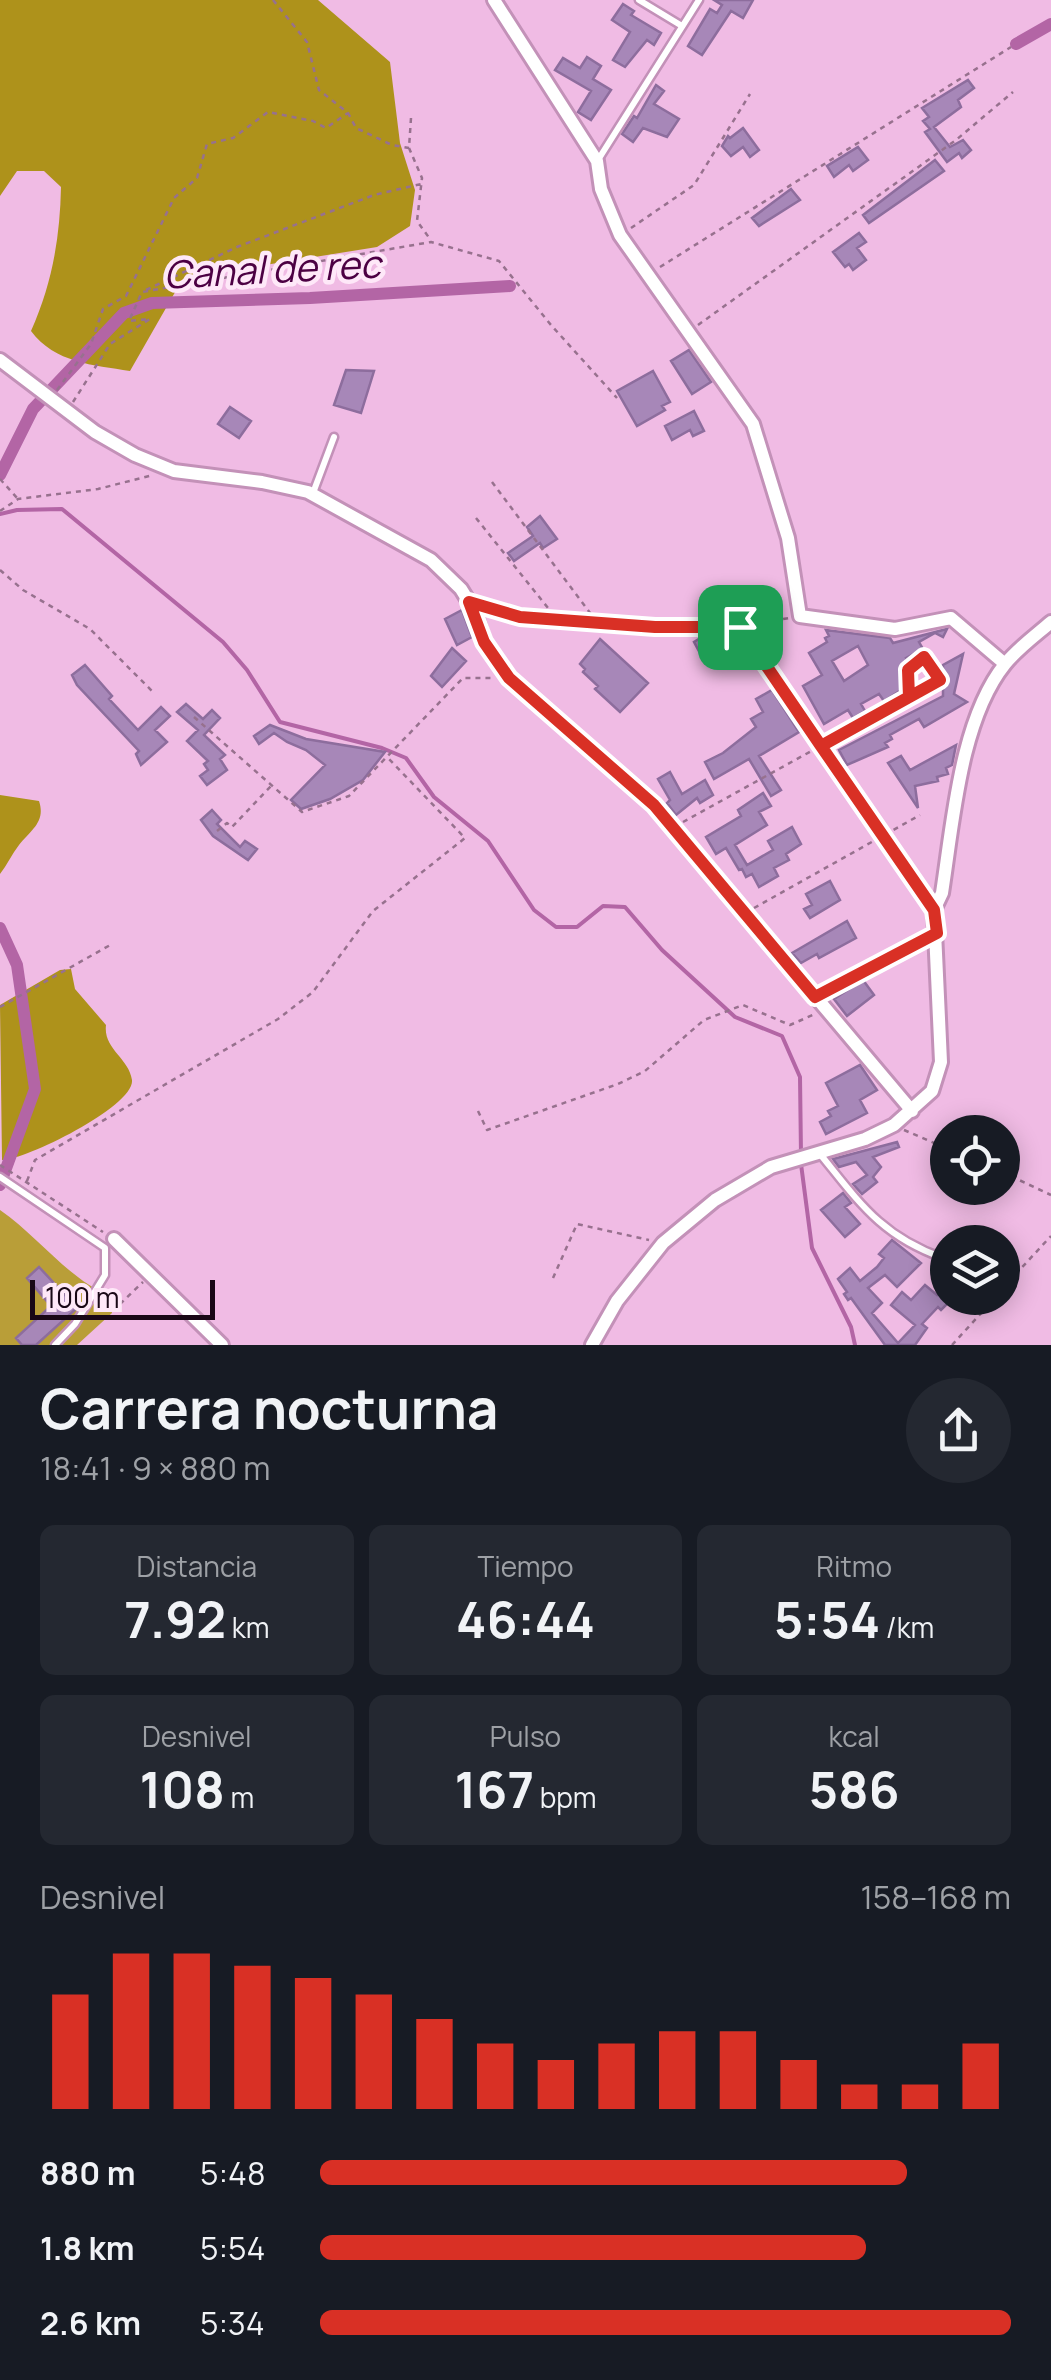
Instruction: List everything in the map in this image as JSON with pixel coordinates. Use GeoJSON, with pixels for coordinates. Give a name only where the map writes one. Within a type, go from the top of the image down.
{"type":"FeatureCollection","features":[{"type":"Feature","properties":{"kind":"street"},"geometry":{"type":"LineString","coordinates":[[494,0],[597,162],[602,189],[620,236],[752,424],[788,538],[800,616],[895,629],[952,618],[1005,664]]}},
{"type":"Feature","properties":{"kind":"street"},"geometry":{"type":"LineString","coordinates":[[0,360],[50,400],[135,456],[174,471],[262,482],[312,494],[431,560],[461,589],[484,642],[509,678],[654,805],[912,1111]]}},
{"type":"Feature","properties":{"kind":"street"},"geometry":{"type":"LineString","coordinates":[[592,1345],[617,1301],[664,1243],[715,1200],[771,1167],[865,1140],[894,1126],[932,1092],[941,1062],[934,910],[942,892],[964,756],[978,714],[1005,664],[1051,622]]}},
{"type":"Feature","properties":{"kind":"street"},"geometry":{"type":"LineString","coordinates":[[114,1240],[222,1345]]}},
{"type":"Feature","properties":{"kind":"lane"},"geometry":{"type":"LineString","coordinates":[[639,0],[682,26]]}},
{"type":"Feature","properties":{"kind":"lane"},"geometry":{"type":"LineString","coordinates":[[597,162],[698,0]]}},
{"type":"Feature","properties":{"kind":"lane"},"geometry":{"type":"LineString","coordinates":[[312,494],[334,437]]}},
{"type":"Feature","properties":{"kind":"lane"},"geometry":{"type":"LineString","coordinates":[[819,1153],[875,1221],[916,1249],[930,1254]]}},
{"type":"Feature","properties":{"kind":"lane"},"geometry":{"type":"LineString","coordinates":[[0,1177],[105,1248],[105,1275],[75,1324],[55,1345]]}},
{"type":"Feature","properties":{"kind":"path"},"geometry":{"type":"LineString","coordinates":[[272,0],[306,42],[319,90],[348,113],[356,128],[392,145],[409,148]]}},
{"type":"Feature","properties":{"kind":"path"},"geometry":{"type":"LineString","coordinates":[[648,273],[1011,48]]}},
{"type":"Feature","properties":{"kind":"path"},"geometry":{"type":"LineString","coordinates":[[689,332],[956,140],[1013,92]]}},
{"type":"Feature","properties":{"kind":"path"},"geometry":{"type":"LineString","coordinates":[[620,236],[694,185],[750,94]]}},
{"type":"Feature","properties":{"kind":"path"},"geometry":{"type":"LineString","coordinates":[[126,296],[174,198],[197,178],[207,144],[233,138],[268,112],[313,121],[326,128],[348,113]]}},
{"type":"Feature","properties":{"kind":"path"},"geometry":{"type":"LineString","coordinates":[[411,118],[409,148],[422,178],[417,221],[431,242]]}},
{"type":"Feature","properties":{"kind":"path"},"geometry":{"type":"LineString","coordinates":[[67,412],[110,344],[150,320],[129,320],[142,292],[271,234],[374,195],[421,184]]}},
{"type":"Feature","properties":{"kind":"path"},"geometry":{"type":"LineString","coordinates":[[50,400],[91,344],[102,309],[126,296],[431,242],[500,261],[616,398]]}},
{"type":"Feature","properties":{"kind":"path"},"geometry":{"type":"LineString","coordinates":[[0,511],[18,500],[98,489],[174,471]]}},
{"type":"Feature","properties":{"kind":"path"},"geometry":{"type":"LineString","coordinates":[[0,479],[18,500]]}},
{"type":"Feature","properties":{"kind":"path"},"geometry":{"type":"LineString","coordinates":[[492,482],[597,623]]}},
{"type":"Feature","properties":{"kind":"path"},"geometry":{"type":"LineString","coordinates":[[476,518],[558,620]]}},
{"type":"Feature","properties":{"kind":"path"},"geometry":{"type":"LineString","coordinates":[[0,570],[23,590],[90,629],[153,692]]}},
{"type":"Feature","properties":{"kind":"path"},"geometry":{"type":"LineString","coordinates":[[469,602],[520,617],[655,627],[740,627],[800,616]]}},
{"type":"Feature","properties":{"kind":"path"},"geometry":{"type":"LineString","coordinates":[[740,627],[934,910]]}},
{"type":"Feature","properties":{"kind":"path"},"geometry":{"type":"LineString","coordinates":[[673,828],[940,680],[924,657],[908,670],[909,697]]}},
{"type":"Feature","properties":{"kind":"path"},"geometry":{"type":"LineString","coordinates":[[194,716],[302,812],[348,796],[463,678],[509,678]]}},
{"type":"Feature","properties":{"kind":"path"},"geometry":{"type":"LineString","coordinates":[[27,1180],[35,1160],[278,1019],[313,992],[373,911],[465,838],[388,758]]}},
{"type":"Feature","properties":{"kind":"path"},"geometry":{"type":"LineString","coordinates":[[216,831],[227,822],[232,827],[272,785]]}},
{"type":"Feature","properties":{"kind":"path"},"geometry":{"type":"LineString","coordinates":[[744,914],[920,815]]}},
{"type":"Feature","properties":{"kind":"path"},"geometry":{"type":"LineString","coordinates":[[815,997],[937,933]]}},
{"type":"Feature","properties":{"kind":"path"},"geometry":{"type":"LineString","coordinates":[[0,1007],[112,944]]}},
{"type":"Feature","properties":{"kind":"path"},"geometry":{"type":"LineString","coordinates":[[478,1111],[487,1130],[618,1084],[645,1071],[704,1020],[744,1005],[790,1025],[826,1009]]}},
{"type":"Feature","properties":{"kind":"path"},"geometry":{"type":"LineString","coordinates":[[894,1126],[930,1141]]}},
{"type":"Feature","properties":{"kind":"path"},"geometry":{"type":"LineString","coordinates":[[0,1165],[114,1240]]}},
{"type":"Feature","properties":{"kind":"path"},"geometry":{"type":"LineString","coordinates":[[1020,1180],[1051,1194]]}},
{"type":"Feature","properties":{"kind":"path"},"geometry":{"type":"LineString","coordinates":[[553,1278],[577,1224],[664,1243]]}},
{"type":"Feature","properties":{"kind":"path"},"geometry":{"type":"LineString","coordinates":[[1020,1270],[1051,1236]]}},
{"type":"Feature","properties":{"kind":"path"},"geometry":{"type":"LineString","coordinates":[[120,1304],[151,1274]]}},
{"type":"Feature","properties":{"kind":"path"},"geometry":{"type":"LineString","coordinates":[[952,1345],[979,1315]]}},
{"type":"Feature","properties":{"kind":"shaded area"},"geometry":{"type":"Polygon","coordinates":[[[0,0],[318,0],[390,62],[400,143],[415,190],[410,226],[377,247],[221,272],[178,287],[130,371],[76,361],[51,350],[31,331],[54,260],[61,187],[44,171],[17,171],[0,196],[0,0]]]}},
{"type":"Feature","properties":{"kind":"shaded area"},"geometry":{"type":"Polygon","coordinates":[[[0,795],[39,801],[41,815],[0,874],[0,795]]]}},
{"type":"Feature","properties":{"kind":"shaded area"},"geometry":{"type":"Polygon","coordinates":[[[71,969],[75,989],[106,1025],[108,1041],[132,1080],[128,1091],[99,1117],[54,1142],[2,1160],[0,1005],[60,970],[71,969]]]}},
{"type":"Feature","properties":{"kind":"shaded area"},"geometry":{"type":"Polygon","coordinates":[[[0,1210],[80,1279],[110,1296],[112,1313],[77,1345],[0,1345],[0,1210]]]}},
{"type":"Feature","properties":{"kind":"building"},"geometry":{"type":"Polygon","coordinates":[[[714,0],[753,0],[743,18],[731,11],[702,55],[688,46],[710,9],[717,13],[722,5],[714,0]]]}},
{"type":"Feature","properties":{"kind":"building"},"geometry":{"type":"Polygon","coordinates":[[[623,4],[634,11],[631,15],[661,33],[654,45],[647,40],[625,67],[613,60],[630,32],[612,20],[623,4]]]}},
{"type":"Feature","properties":{"kind":"building"},"geometry":{"type":"Polygon","coordinates":[[[587,57],[601,66],[593,79],[611,90],[591,120],[578,112],[591,91],[555,70],[563,58],[580,68],[587,57]]]}},
{"type":"Feature","properties":{"kind":"building"},"geometry":{"type":"Polygon","coordinates":[[[968,80],[974,88],[958,100],[961,107],[934,127],[950,147],[963,140],[971,150],[962,158],[959,153],[947,162],[925,132],[930,129],[923,121],[929,117],[922,108],[968,80]]]}},
{"type":"Feature","properties":{"kind":"building"},"geometry":{"type":"Polygon","coordinates":[[[656,85],[664,91],[654,104],[679,119],[667,137],[643,128],[633,142],[622,134],[634,116],[637,118],[656,85]]]}},
{"type":"Feature","properties":{"kind":"building"},"geometry":{"type":"Polygon","coordinates":[[[743,128],[759,150],[750,157],[743,147],[731,156],[722,146],[728,136],[743,128]]]}},
{"type":"Feature","properties":{"kind":"building"},"geometry":{"type":"Polygon","coordinates":[[[858,147],[868,160],[853,171],[849,165],[834,177],[827,166],[858,147]]]}},
{"type":"Feature","properties":{"kind":"building"},"geometry":{"type":"Polygon","coordinates":[[[935,160],[944,171],[869,223],[863,215],[935,160]]]}},
{"type":"Feature","properties":{"kind":"building"},"geometry":{"type":"Polygon","coordinates":[[[791,189],[800,200],[759,226],[752,218],[791,189]]]}},
{"type":"Feature","properties":{"kind":"building"},"geometry":{"type":"Polygon","coordinates":[[[859,233],[866,242],[857,248],[866,260],[853,270],[849,264],[845,267],[833,252],[859,233]]]}},
{"type":"Feature","properties":{"kind":"building"},"geometry":{"type":"Polygon","coordinates":[[[689,350],[711,382],[692,394],[671,361],[689,350]]]}},
{"type":"Feature","properties":{"kind":"building"},"geometry":{"type":"Polygon","coordinates":[[[346,370],[374,371],[361,413],[334,405],[346,370]]]}},
{"type":"Feature","properties":{"kind":"building"},"geometry":{"type":"Polygon","coordinates":[[[653,371],[670,402],[662,406],[665,410],[637,426],[617,391],[653,371]]]}},
{"type":"Feature","properties":{"kind":"building"},"geometry":{"type":"Polygon","coordinates":[[[230,407],[251,421],[239,438],[218,424],[230,407]]]}},
{"type":"Feature","properties":{"kind":"building"},"geometry":{"type":"Polygon","coordinates":[[[694,411],[704,431],[693,436],[690,430],[672,440],[665,426],[694,411]]]}},
{"type":"Feature","properties":{"kind":"building"},"geometry":{"type":"Polygon","coordinates":[[[540,516],[557,539],[543,548],[540,543],[514,561],[508,553],[533,536],[527,527],[540,516]]]}},
{"type":"Feature","properties":{"kind":"building"},"geometry":{"type":"Polygon","coordinates":[[[462,610],[472,637],[457,645],[445,619],[462,610]]]}},
{"type":"Feature","properties":{"kind":"building"},"geometry":{"type":"Polygon","coordinates":[[[947,629],[943,637],[935,633],[919,642],[923,649],[906,658],[910,665],[901,690],[884,701],[879,694],[861,704],[865,711],[853,718],[848,710],[824,724],[803,686],[822,675],[809,653],[827,642],[826,630],[890,638],[893,643],[947,629]],[[858,646],[832,661],[844,681],[868,665],[858,646]]]}},
{"type":"Feature","properties":{"kind":"building"},"geometry":{"type":"Polygon","coordinates":[[[729,633],[735,642],[702,657],[694,642],[707,634],[729,633]]]}},
{"type":"Feature","properties":{"kind":"building"},"geometry":{"type":"Polygon","coordinates":[[[600,639],[648,683],[620,712],[595,689],[598,686],[580,664],[600,639]]]}},
{"type":"Feature","properties":{"kind":"building"},"geometry":{"type":"Polygon","coordinates":[[[452,648],[466,661],[442,687],[431,676],[452,648]]]}},
{"type":"Feature","properties":{"kind":"building"},"geometry":{"type":"Polygon","coordinates":[[[963,654],[954,694],[967,702],[924,727],[919,719],[890,735],[892,739],[885,743],[888,747],[847,765],[839,750],[943,696],[943,665],[963,654]]]}},
{"type":"Feature","properties":{"kind":"building"},"geometry":{"type":"Polygon","coordinates":[[[85,665],[138,730],[161,707],[170,716],[155,730],[167,742],[141,765],[136,754],[139,751],[77,685],[72,675],[85,665]]]}},
{"type":"Feature","properties":{"kind":"building"},"geometry":{"type":"Polygon","coordinates":[[[772,690],[799,732],[759,756],[781,790],[771,796],[749,759],[714,779],[705,762],[756,727],[751,719],[763,712],[756,699],[772,690]]]}},
{"type":"Feature","properties":{"kind":"building"},"geometry":{"type":"Polygon","coordinates":[[[186,704],[203,719],[212,710],[220,718],[204,735],[225,755],[220,759],[227,770],[207,785],[200,776],[208,770],[204,764],[208,761],[187,741],[198,730],[177,712],[186,704]]]}},
{"type":"Feature","properties":{"kind":"building"},"geometry":{"type":"Polygon","coordinates":[[[270,725],[306,739],[385,752],[363,780],[330,799],[301,809],[291,800],[325,765],[274,733],[259,744],[254,736],[270,725]]]}},
{"type":"Feature","properties":{"kind":"building"},"geometry":{"type":"Polygon","coordinates":[[[956,745],[952,765],[946,768],[948,774],[937,777],[938,781],[915,786],[918,808],[888,763],[901,756],[910,770],[956,745]]]}},
{"type":"Feature","properties":{"kind":"building"},"geometry":{"type":"Polygon","coordinates":[[[670,772],[682,794],[705,780],[713,795],[700,803],[697,798],[676,815],[658,779],[670,772]]]}},
{"type":"Feature","properties":{"kind":"building"},"geometry":{"type":"Polygon","coordinates":[[[763,793],[771,806],[759,812],[767,825],[735,845],[747,865],[773,850],[768,841],[792,827],[801,844],[786,854],[789,860],[774,868],[778,876],[759,887],[752,874],[746,877],[739,870],[726,848],[716,854],[706,837],[741,816],[738,810],[763,793]]]}},
{"type":"Feature","properties":{"kind":"building"},"geometry":{"type":"Polygon","coordinates":[[[212,810],[221,820],[217,824],[240,847],[245,841],[257,849],[248,860],[213,836],[201,820],[212,810]]]}},
{"type":"Feature","properties":{"kind":"building"},"geometry":{"type":"Polygon","coordinates":[[[830,881],[840,900],[810,918],[804,909],[812,905],[806,894],[830,881]]]}},
{"type":"Feature","properties":{"kind":"building"},"geometry":{"type":"Polygon","coordinates":[[[847,921],[856,938],[801,963],[792,953],[847,921]]]}},
{"type":"Feature","properties":{"kind":"building"},"geometry":{"type":"Polygon","coordinates":[[[863,980],[874,995],[847,1016],[834,999],[863,980]]]}},
{"type":"Feature","properties":{"kind":"building"},"geometry":{"type":"Polygon","coordinates":[[[860,1065],[877,1090],[860,1100],[867,1113],[826,1134],[820,1122],[838,1106],[826,1083],[860,1065]]]}},
{"type":"Feature","properties":{"kind":"building"},"geometry":{"type":"Polygon","coordinates":[[[897,1142],[899,1147],[873,1157],[881,1167],[873,1177],[877,1182],[862,1194],[853,1184],[867,1175],[856,1162],[839,1167],[833,1159],[897,1142]]]}},
{"type":"Feature","properties":{"kind":"building"},"geometry":{"type":"Polygon","coordinates":[[[843,1193],[851,1203],[845,1207],[860,1224],[845,1237],[821,1210],[843,1193]]]}},
{"type":"Feature","properties":{"kind":"building"},"geometry":{"type":"Polygon","coordinates":[[[892,1240],[921,1263],[897,1287],[885,1275],[868,1288],[882,1303],[872,1313],[898,1343],[915,1325],[891,1305],[902,1292],[911,1300],[925,1285],[930,1289],[930,1315],[922,1324],[927,1328],[915,1345],[885,1345],[851,1298],[848,1300],[838,1279],[850,1268],[860,1281],[884,1258],[879,1254],[892,1240]]]}},
{"type":"Feature","properties":{"kind":"building"},"geometry":{"type":"Polygon","coordinates":[[[39,1267],[77,1308],[36,1345],[22,1345],[16,1338],[51,1306],[27,1278],[39,1267]]]}},
{"type":"Feature","properties":{"kind":"waterway","name":"Canal de rec"},"geometry":{"type":"LineString","coordinates":[[1016,44],[1051,24]]}},
{"type":"Feature","properties":{"kind":"waterway","name":"Canal de rec"},"geometry":{"type":"LineString","coordinates":[[0,475],[33,409],[124,313],[152,303],[510,286]]}},
{"type":"Feature","properties":{"kind":"waterway"},"geometry":{"type":"LineString","coordinates":[[0,514],[62,509],[223,642],[247,670],[280,722],[382,748],[406,758],[434,797],[488,841],[534,910],[556,927],[577,927],[603,906],[625,907],[662,950],[735,1017],[782,1036],[800,1077],[801,1155]]}},
{"type":"Feature","properties":{"kind":"waterway","name":"Canal de rec"},"geometry":{"type":"LineString","coordinates":[[0,928],[17,965],[35,1089],[0,1185]]}},
{"type":"Feature","properties":{"kind":"waterway"},"geometry":{"type":"LineString","coordinates":[[801,1164],[812,1248],[851,1327],[855,1345]]}},
{"type":"Feature","properties":{"kind":"route"},"geometry":{"type":"LineString","coordinates":[[740,627],[655,627],[520,617],[469,602],[484,642],[509,678],[654,805],[815,997],[937,933],[934,910],[821,746],[940,680],[924,657],[908,670],[909,697],[821,746],[740,627]]}}]}
